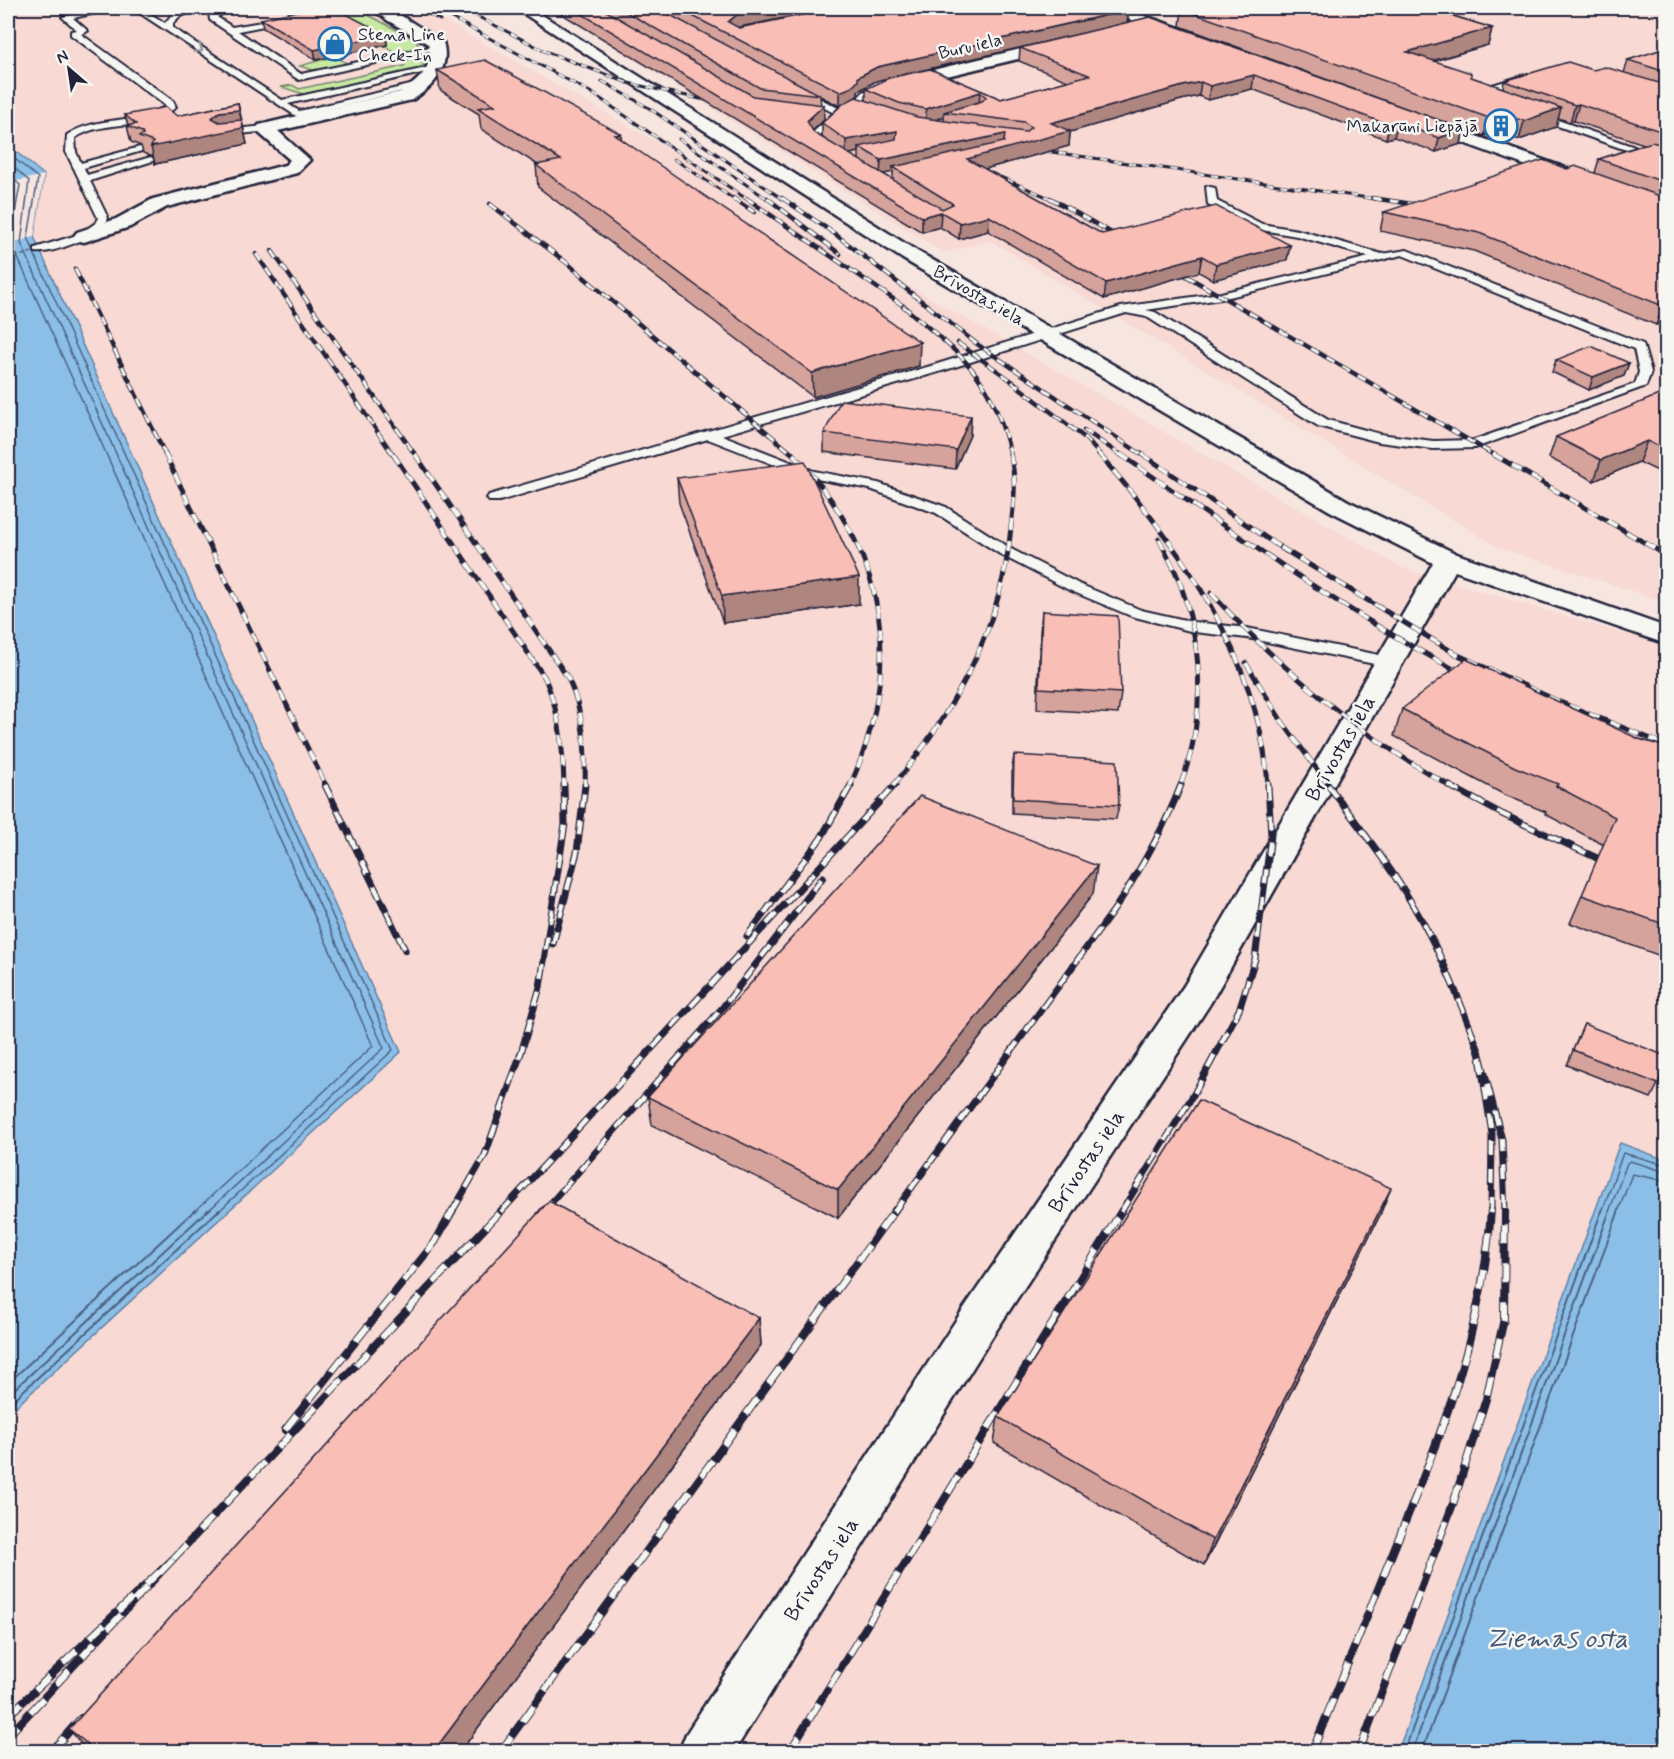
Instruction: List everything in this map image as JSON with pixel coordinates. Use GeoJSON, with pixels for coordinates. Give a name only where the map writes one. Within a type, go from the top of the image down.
{"type":"FeatureCollection","features":[{"type":"Feature","properties":{"kind":"street","name":"Brīvostas iela"},"geometry":{"type":"LineString","coordinates":[[522,8],[910,255],[1339,506],[1448,560],[1666,636]]}},
{"type":"Feature","properties":{"kind":"street"},"geometry":{"type":"LineString","coordinates":[[1111,8],[1197,39]]}},
{"type":"Feature","properties":{"kind":"street"},"geometry":{"type":"LineString","coordinates":[[84,236],[123,223],[160,203],[291,169],[301,160],[267,131],[292,110],[406,96],[430,77],[439,48],[435,42],[387,12]]}},
{"type":"Feature","properties":{"kind":"street"},"geometry":{"type":"LineString","coordinates":[[1121,30],[1152,23]]}},
{"type":"Feature","properties":{"kind":"street","name":"Buru iela"},"geometry":{"type":"LineString","coordinates":[[862,102],[883,86],[1079,40]]}},
{"type":"Feature","properties":{"kind":"street"},"geometry":{"type":"LineString","coordinates":[[1410,117],[1588,182]]}},
{"type":"Feature","properties":{"kind":"street","name":"Brīvostas iela"},"geometry":{"type":"LineString","coordinates":[[704,1752],[977,1324],[1197,995],[1448,560]]}},
{"type":"Feature","properties":{"kind":"lane"},"geometry":{"type":"LineString","coordinates":[[39,250],[84,236],[99,228],[103,218],[80,166],[71,152],[70,137],[73,134],[157,114],[171,107],[74,33],[84,31],[66,17],[115,8]]}},
{"type":"Feature","properties":{"kind":"lane"},"geometry":{"type":"LineString","coordinates":[[136,8],[292,110],[430,77]]}},
{"type":"Feature","properties":{"kind":"lane"},"geometry":{"type":"LineString","coordinates":[[169,29],[168,22],[177,14],[201,8]]}},
{"type":"Feature","properties":{"kind":"lane"},"geometry":{"type":"LineString","coordinates":[[227,8],[212,14],[218,21],[299,78],[439,48]]}},
{"type":"Feature","properties":{"kind":"lane"},"geometry":{"type":"LineString","coordinates":[[367,8],[387,12]]}},
{"type":"Feature","properties":{"kind":"lane"},"geometry":{"type":"LineString","coordinates":[[232,30],[301,16]]}},
{"type":"Feature","properties":{"kind":"lane"},"geometry":{"type":"LineString","coordinates":[[218,21],[229,18]]}},
{"type":"Feature","properties":{"kind":"lane"},"geometry":{"type":"LineString","coordinates":[[1492,100],[1472,93],[1535,75]]}},
{"type":"Feature","properties":{"kind":"lane"},"geometry":{"type":"LineString","coordinates":[[788,85],[834,115]]}},
{"type":"Feature","properties":{"kind":"lane"},"geometry":{"type":"LineString","coordinates":[[836,155],[818,144],[814,136],[834,115],[862,102]]}},
{"type":"Feature","properties":{"kind":"lane"},"geometry":{"type":"LineString","coordinates":[[1522,111],[1666,161]]}},
{"type":"Feature","properties":{"kind":"lane"},"geometry":{"type":"LineString","coordinates":[[223,133],[267,131]]}},
{"type":"Feature","properties":{"kind":"lane"},"geometry":{"type":"LineString","coordinates":[[234,142],[267,131]]}},
{"type":"Feature","properties":{"kind":"lane"},"geometry":{"type":"LineString","coordinates":[[80,166],[140,150]]}},
{"type":"Feature","properties":{"kind":"lane"},"geometry":{"type":"LineString","coordinates":[[86,179],[151,160]]}},
{"type":"Feature","properties":{"kind":"lane"},"geometry":{"type":"LineString","coordinates":[[1210,188],[1212,203],[1259,226],[1298,233],[1383,257]]}},
{"type":"Feature","properties":{"kind":"lane"},"geometry":{"type":"LineString","coordinates":[[494,498],[938,368],[1125,309],[1221,296],[1403,252],[1639,347],[1645,372],[1640,386],[1475,444],[1433,445],[1379,438],[1323,423],[1151,314],[1125,309]]}},
{"type":"Feature","properties":{"kind":"lane"},"geometry":{"type":"LineString","coordinates":[[709,435],[811,474],[873,486],[940,510],[1008,553],[1074,587],[1136,613],[1194,627],[1247,633],[1389,662]]}},
{"type":"Feature","properties":{"kind":"shaded area"},"geometry":{"type":"Polygon","coordinates":[[[8,8],[422,8],[1402,568],[1666,646],[1666,1160],[1620,1143],[1398,1751],[8,1752],[8,1414],[401,1052],[34,237],[44,175],[8,145],[8,8]]]}},
{"type":"Feature","properties":{"kind":"shaded area"},"geometry":{"type":"Polygon","coordinates":[[[551,8],[685,8],[848,100],[844,119],[888,90],[1148,28],[1666,221],[1666,602],[1498,547],[991,241],[943,252],[551,8]]]}},
{"type":"Feature","properties":{"kind":"shaded area"},"geometry":{"type":"Polygon","coordinates":[[[1138,8],[1666,8],[1666,201],[1138,8]]]}},
{"type":"Feature","properties":{"kind":"green space"},"geometry":{"type":"Polygon","coordinates":[[[315,8],[355,8],[416,40],[418,45],[412,49],[395,52],[315,8]]]}},
{"type":"Feature","properties":{"kind":"green space"},"geometry":{"type":"Polygon","coordinates":[[[426,54],[426,56],[418,57],[418,60],[412,62],[430,61],[414,71],[304,94],[281,87],[292,85],[299,89],[404,66],[411,55],[426,54]]]}},
{"type":"Feature","properties":{"kind":"green space"},"geometry":{"type":"Polygon","coordinates":[[[335,56],[348,64],[316,71],[300,66],[335,56]]]}},
{"type":"Feature","properties":{"kind":"water"},"geometry":{"type":"Polygon","coordinates":[[[8,145],[44,175],[34,237],[401,1052],[8,1414],[8,145]]]}},
{"type":"Feature","properties":{"kind":"water","name":"Ziemas osta"},"geometry":{"type":"Polygon","coordinates":[[[1620,1143],[1666,1160],[1666,1751],[1398,1751],[1620,1143]]]}},
{"type":"Feature","properties":{"kind":"pier"},"geometry":{"type":"Polygon","coordinates":[[[44,175],[34,237],[8,244],[8,183],[44,175]]]}},
{"type":"Feature","properties":{"kind":"building"},"geometry":{"type":"Polygon","coordinates":[[[310,8],[335,8],[386,35],[314,50],[261,19],[310,8]]]}},
{"type":"Feature","properties":{"kind":"building"},"geometry":{"type":"Polygon","coordinates":[[[572,8],[601,8],[753,96],[824,105],[807,121],[814,133],[942,209],[953,204],[893,167],[1004,142],[1005,134],[881,160],[859,147],[896,139],[897,131],[846,140],[822,123],[844,103],[856,97],[917,117],[1025,132],[1031,127],[1024,122],[944,112],[982,101],[986,97],[980,92],[926,109],[899,103],[866,89],[889,78],[930,69],[1001,99],[1089,75],[1020,48],[1150,17],[1464,129],[1439,138],[1398,123],[1389,125],[1254,75],[1210,86],[1201,82],[1183,86],[1051,123],[1070,131],[967,159],[1102,234],[1216,206],[1290,245],[1216,264],[1202,256],[1106,283],[989,216],[960,223],[941,212],[922,217],[572,8]]]}},
{"type":"Feature","properties":{"kind":"building"},"geometry":{"type":"Polygon","coordinates":[[[619,8],[657,8],[820,95],[760,88],[619,8]]]}},
{"type":"Feature","properties":{"kind":"building"},"geometry":{"type":"Polygon","coordinates":[[[677,8],[770,8],[738,14],[728,22],[739,28],[835,8],[1123,8],[1129,10],[877,67],[858,77],[858,81],[852,87],[840,92],[677,8]]]}},
{"type":"Feature","properties":{"kind":"building"},"geometry":{"type":"Polygon","coordinates":[[[1427,8],[1492,28],[1407,52],[1471,73],[1471,77],[1561,108],[1524,121],[1501,114],[1489,118],[1182,9],[1427,8]]]}},
{"type":"Feature","properties":{"kind":"building"},"geometry":{"type":"Polygon","coordinates":[[[1666,48],[1666,72],[1628,60],[1666,48]]]}},
{"type":"Feature","properties":{"kind":"building"},"geometry":{"type":"Polygon","coordinates":[[[485,60],[621,134],[615,135],[920,342],[812,373],[536,165],[561,160],[478,108],[495,105],[437,70],[485,60]]]}},
{"type":"Feature","properties":{"kind":"building"},"geometry":{"type":"Polygon","coordinates":[[[1568,62],[1593,70],[1605,67],[1666,85],[1666,133],[1504,81],[1568,62]]]}},
{"type":"Feature","properties":{"kind":"building"},"geometry":{"type":"Polygon","coordinates":[[[238,103],[239,110],[219,112],[212,118],[219,122],[242,120],[243,128],[151,147],[153,142],[139,137],[143,135],[142,132],[127,126],[136,124],[125,115],[166,107],[177,116],[238,103]]]}},
{"type":"Feature","properties":{"kind":"building"},"geometry":{"type":"Polygon","coordinates":[[[1652,142],[1666,146],[1666,183],[1599,159],[1652,142]]]}},
{"type":"Feature","properties":{"kind":"building"},"geometry":{"type":"Polygon","coordinates":[[[1543,160],[1567,169],[1575,166],[1666,198],[1666,304],[1663,306],[1479,233],[1384,212],[1543,160]]]}},
{"type":"Feature","properties":{"kind":"building"},"geometry":{"type":"Polygon","coordinates":[[[1591,346],[1629,363],[1593,377],[1556,360],[1591,346]]]}},
{"type":"Feature","properties":{"kind":"building"},"geometry":{"type":"Polygon","coordinates":[[[1666,392],[1666,450],[1647,441],[1601,460],[1556,437],[1666,392]]]}},
{"type":"Feature","properties":{"kind":"building"},"geometry":{"type":"Polygon","coordinates":[[[841,400],[971,416],[956,450],[824,433],[841,400]]]}},
{"type":"Feature","properties":{"kind":"building"},"geometry":{"type":"Polygon","coordinates":[[[805,461],[859,577],[722,596],[677,478],[805,461]]]}},
{"type":"Feature","properties":{"kind":"building"},"geometry":{"type":"Polygon","coordinates":[[[1042,611],[1118,616],[1121,693],[1039,688],[1042,611]]]}},
{"type":"Feature","properties":{"kind":"building"},"geometry":{"type":"Polygon","coordinates":[[[1466,659],[1639,739],[1666,747],[1666,925],[1582,895],[1615,817],[1556,786],[1558,784],[1515,767],[1402,709],[1466,659]]]}},
{"type":"Feature","properties":{"kind":"building"},"geometry":{"type":"Polygon","coordinates":[[[1014,755],[1117,761],[1119,805],[1013,799],[1014,755]]]}},
{"type":"Feature","properties":{"kind":"building"},"geometry":{"type":"Polygon","coordinates":[[[920,796],[1097,866],[838,1190],[648,1097],[920,796]]]}},
{"type":"Feature","properties":{"kind":"building"},"geometry":{"type":"Polygon","coordinates":[[[1584,1024],[1666,1056],[1666,1063],[1658,1084],[1573,1050],[1584,1024]]]}},
{"type":"Feature","properties":{"kind":"building"},"geometry":{"type":"Polygon","coordinates":[[[1199,1100],[1391,1188],[1213,1540],[998,1417],[1199,1100]]]}},
{"type":"Feature","properties":{"kind":"building"},"geometry":{"type":"Polygon","coordinates":[[[549,1201],[759,1318],[433,1752],[97,1752],[69,1729],[549,1201]]]}},
{"type":"Feature","properties":{"kind":"ferry route"},"geometry":{"type":"LineString","coordinates":[[8,259],[36,251]]}},
{"type":"Feature","properties":{"kind":"railway"},"geometry":{"type":"LineString","coordinates":[[416,8],[440,20]]}},
{"type":"Feature","properties":{"kind":"railway"},"geometry":{"type":"LineString","coordinates":[[433,8],[592,93],[748,200]]}},
{"type":"Feature","properties":{"kind":"railway"},"geometry":{"type":"LineString","coordinates":[[461,8],[547,52]]}},
{"type":"Feature","properties":{"kind":"railway"},"geometry":{"type":"LineString","coordinates":[[542,50],[547,52]]}},
{"type":"Feature","properties":{"kind":"railway"},"geometry":{"type":"LineString","coordinates":[[547,52],[628,83],[723,104]]}},
{"type":"Feature","properties":{"kind":"railway"},"geometry":{"type":"LineString","coordinates":[[602,81],[649,108],[784,200]]}},
{"type":"Feature","properties":{"kind":"railway"},"geometry":{"type":"LineString","coordinates":[[679,139],[769,200]]}},
{"type":"Feature","properties":{"kind":"railway"},"geometry":{"type":"LineString","coordinates":[[1031,149],[1382,200]]}},
{"type":"Feature","properties":{"kind":"railway"},"geometry":{"type":"LineString","coordinates":[[674,159],[735,200]]}},
{"type":"Feature","properties":{"kind":"railway"},"geometry":{"type":"LineString","coordinates":[[968,163],[1052,199]]}},
{"type":"Feature","properties":{"kind":"railway"},"geometry":{"type":"LineString","coordinates":[[733,198],[754,212]]}},
{"type":"Feature","properties":{"kind":"railway"},"geometry":{"type":"LineString","coordinates":[[746,198],[908,309]]}},
{"type":"Feature","properties":{"kind":"railway"},"geometry":{"type":"LineString","coordinates":[[767,198],[840,254]]}},
{"type":"Feature","properties":{"kind":"railway"},"geometry":{"type":"LineString","coordinates":[[782,198],[835,234],[977,344],[1144,456]]}},
{"type":"Feature","properties":{"kind":"railway"},"geometry":{"type":"LineString","coordinates":[[1372,198],[1426,206]]}},
{"type":"Feature","properties":{"kind":"railway"},"geometry":{"type":"LineString","coordinates":[[1052,199],[1124,240]]}},
{"type":"Feature","properties":{"kind":"railway"},"geometry":{"type":"LineString","coordinates":[[490,204],[567,263],[794,455]]}},
{"type":"Feature","properties":{"kind":"railway"},"geometry":{"type":"LineString","coordinates":[[272,251],[416,456]]}},
{"type":"Feature","properties":{"kind":"railway"},"geometry":{"type":"LineString","coordinates":[[256,254],[394,456]]}},
{"type":"Feature","properties":{"kind":"railway"},"geometry":{"type":"LineString","coordinates":[[1171,267],[1496,456]]}},
{"type":"Feature","properties":{"kind":"railway"},"geometry":{"type":"LineString","coordinates":[[75,269],[166,456]]}},
{"type":"Feature","properties":{"kind":"railway"},"geometry":{"type":"LineString","coordinates":[[903,306],[959,355],[984,386],[1003,428],[1011,456]]}},
{"type":"Feature","properties":{"kind":"railway"},"geometry":{"type":"LineString","coordinates":[[958,343],[1019,386]]}},
{"type":"Feature","properties":{"kind":"railway"},"geometry":{"type":"LineString","coordinates":[[1012,382],[1085,438],[1101,456]]}},
{"type":"Feature","properties":{"kind":"railway"},"geometry":{"type":"LineString","coordinates":[[1084,430],[1122,456]]}},
{"type":"Feature","properties":{"kind":"railway"},"geometry":{"type":"LineString","coordinates":[[165,454],[326,786]]}},
{"type":"Feature","properties":{"kind":"railway"},"geometry":{"type":"LineString","coordinates":[[393,454],[545,678],[560,731],[564,786]]}},
{"type":"Feature","properties":{"kind":"railway"},"geometry":{"type":"LineString","coordinates":[[415,454],[568,678],[581,717],[585,785]]}},
{"type":"Feature","properties":{"kind":"railway"},"geometry":{"type":"LineString","coordinates":[[893,786],[916,757],[956,697],[986,633],[998,599],[1006,564],[1014,499],[1010,454]]}},
{"type":"Feature","properties":{"kind":"railway"},"geometry":{"type":"LineString","coordinates":[[1099,454],[1159,528],[1186,567],[1233,649],[1250,693],[1262,739],[1268,786]]}},
{"type":"Feature","properties":{"kind":"railway"},"geometry":{"type":"LineString","coordinates":[[1120,454],[1333,599],[1421,652],[1467,676]]}},
{"type":"Feature","properties":{"kind":"railway"},"geometry":{"type":"LineString","coordinates":[[1142,454],[1287,552]]}},
{"type":"Feature","properties":{"kind":"railway"},"geometry":{"type":"LineString","coordinates":[[1493,454],[1666,555]]}},
{"type":"Feature","properties":{"kind":"railway"},"geometry":{"type":"LineString","coordinates":[[794,455],[825,491],[850,530],[867,569],[878,610],[881,652],[878,696],[867,740],[850,786]]}},
{"type":"Feature","properties":{"kind":"railway"},"geometry":{"type":"LineString","coordinates":[[1159,539],[1182,589],[1198,663],[1199,688],[1194,738],[1180,786]]}},
{"type":"Feature","properties":{"kind":"railway"},"geometry":{"type":"LineString","coordinates":[[1280,547],[1456,654],[1560,702],[1666,745]]}},
{"type":"Feature","properties":{"kind":"railway"},"geometry":{"type":"LineString","coordinates":[[1211,593],[1265,648],[1323,699],[1385,745],[1450,786]]}},
{"type":"Feature","properties":{"kind":"railway"},"geometry":{"type":"LineString","coordinates":[[1246,663],[1281,720],[1329,786]]}},
{"type":"Feature","properties":{"kind":"railway"},"geometry":{"type":"LineString","coordinates":[[325,785],[405,950]]}},
{"type":"Feature","properties":{"kind":"railway"},"geometry":{"type":"LineString","coordinates":[[452,1212],[485,1155],[521,1053],[540,987],[565,824],[564,785]]}},
{"type":"Feature","properties":{"kind":"railway"},"geometry":{"type":"LineString","coordinates":[[553,944],[577,852],[585,785]]}},
{"type":"Feature","properties":{"kind":"railway"},"geometry":{"type":"LineString","coordinates":[[747,936],[821,838],[851,785]]}},
{"type":"Feature","properties":{"kind":"railway"},"geometry":{"type":"LineString","coordinates":[[501,1212],[895,785]]}},
{"type":"Feature","properties":{"kind":"railway"},"geometry":{"type":"LineString","coordinates":[[894,1212],[1116,907],[1152,848],[1181,785]]}},
{"type":"Feature","properties":{"kind":"railway"},"geometry":{"type":"LineString","coordinates":[[1121,1212],[1195,1092],[1239,1010],[1255,959],[1271,835],[1268,785]]}},
{"type":"Feature","properties":{"kind":"railway"},"geometry":{"type":"LineString","coordinates":[[1328,785],[1412,903],[1446,969],[1479,1051]]}},
{"type":"Feature","properties":{"kind":"railway"},"geometry":{"type":"LineString","coordinates":[[1448,785],[1502,814],[1612,865]]}},
{"type":"Feature","properties":{"kind":"railway"},"geometry":{"type":"LineString","coordinates":[[543,1212],[723,1007],[823,877]]}},
{"type":"Feature","properties":{"kind":"railway"},"geometry":{"type":"LineString","coordinates":[[1479,1051],[1502,1140],[1505,1212]]}},
{"type":"Feature","properties":{"kind":"railway"},"geometry":{"type":"LineString","coordinates":[[1479,1051],[1492,1134],[1491,1212]]}},
{"type":"Feature","properties":{"kind":"railway"},"geometry":{"type":"LineString","coordinates":[[285,1430],[435,1242],[453,1210]]}},
{"type":"Feature","properties":{"kind":"railway"},"geometry":{"type":"LineString","coordinates":[[173,1559],[502,1210]]}},
{"type":"Feature","properties":{"kind":"railway"},"geometry":{"type":"LineString","coordinates":[[540,1215],[544,1210]]}},
{"type":"Feature","properties":{"kind":"railway"},"geometry":{"type":"LineString","coordinates":[[500,1752],[895,1210]]}},
{"type":"Feature","properties":{"kind":"railway"},"geometry":{"type":"LineString","coordinates":[[789,1752],[1122,1210]]}},
{"type":"Feature","properties":{"kind":"railway"},"geometry":{"type":"LineString","coordinates":[[1312,1752],[1416,1497],[1446,1417],[1480,1296],[1491,1210]]}},
{"type":"Feature","properties":{"kind":"railway"},"geometry":{"type":"LineString","coordinates":[[1359,1752],[1453,1504],[1486,1399],[1504,1319],[1505,1212]]}},
{"type":"Feature","properties":{"kind":"railway"},"geometry":{"type":"LineString","coordinates":[[8,1716],[173,1559]]}},
{"type":"Feature","properties":{"kind":"railway"},"geometry":{"type":"LineString","coordinates":[[8,1736],[173,1559]]}},
{"type":"Feature","properties":{"kind":"railway"},"geometry":{"type":"LineString","coordinates":[[51,1752],[81,1718]]}},
{"type":"Feature","properties":{"kind":"place","name":"Stena Line Check-In"},"geometry":{"type":"Point","coordinates":[335,44]}},
{"type":"Feature","properties":{"kind":"place","name":"Makarūni Liepājā"},"geometry":{"type":"Point","coordinates":[1501,126]}}]}
